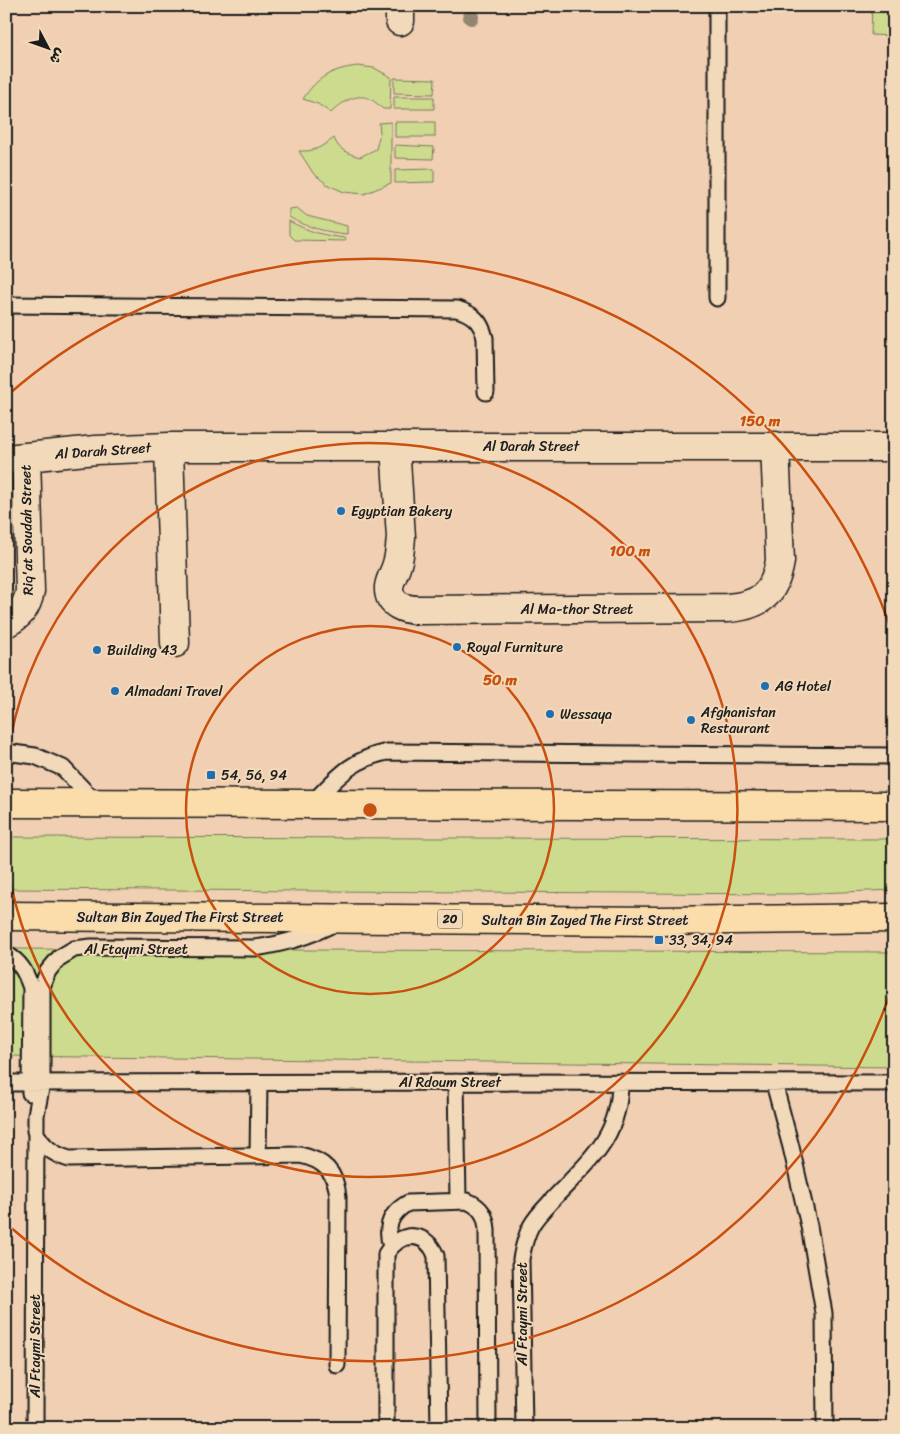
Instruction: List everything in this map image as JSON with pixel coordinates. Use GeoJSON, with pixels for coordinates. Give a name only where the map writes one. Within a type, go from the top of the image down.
{"type":"FeatureCollection","features":[{"type":"Feature","properties":{"kind":"main road"},"geometry":{"type":"LineString","coordinates":[[6,803],[894,806]]}},
{"type":"Feature","properties":{"kind":"main road","name":"Sultan Bin Zayed The First Street"},"geometry":{"type":"LineString","coordinates":[[6,916],[660,921],[894,918]]}},
{"type":"Feature","properties":{"kind":"street","name":"Al Darah Street"},"geometry":{"type":"LineString","coordinates":[[16,458],[169,446],[894,447]]}},
{"type":"Feature","properties":{"kind":"street","name":"Al Darah Street"},"geometry":{"type":"LineString","coordinates":[[169,446],[175,643]]}},
{"type":"Feature","properties":{"kind":"street","name":"Al Ma-thor Street"},"geometry":{"type":"LineString","coordinates":[[395,446],[401,537],[400,551],[389,587],[390,595],[395,603],[402,608],[420,610],[727,608],[743,607],[758,601],[770,590],[778,576],[780,561],[775,446]]}},
{"type":"Feature","properties":{"kind":"street","name":"Riq'at Soudah Street"},"geometry":{"type":"LineString","coordinates":[[6,623],[23,611],[28,602],[30,591],[16,458]]}},
{"type":"Feature","properties":{"kind":"lane"},"geometry":{"type":"LineString","coordinates":[[717,6],[717,298]]}},
{"type":"Feature","properties":{"kind":"lane"},"geometry":{"type":"LineString","coordinates":[[6,305],[457,308],[475,317],[483,330],[485,338],[486,392]]}},
{"type":"Feature","properties":{"kind":"lane"},"geometry":{"type":"LineString","coordinates":[[6,752],[35,756],[63,768],[96,803]]}},
{"type":"Feature","properties":{"kind":"lane"},"geometry":{"type":"LineString","coordinates":[[312,803],[342,773],[355,763],[370,756],[387,752],[894,756]]}},
{"type":"Feature","properties":{"kind":"lane","name":"Al Ftaymi Street"},"geometry":{"type":"LineString","coordinates":[[35,1428],[36,1115],[32,1105],[36,1083],[42,988],[48,971],[59,958],[74,949],[255,948],[279,945],[302,938],[323,930],[343,918]]}},
{"type":"Feature","properties":{"kind":"lane","name":"Al Ftaymi Street"},"geometry":{"type":"LineString","coordinates":[[6,954],[20,964],[27,975],[31,988],[36,1083]]}},
{"type":"Feature","properties":{"kind":"lane"},"geometry":{"type":"LineString","coordinates":[[258,1156],[259,1082]]}},
{"type":"Feature","properties":{"kind":"lane"},"geometry":{"type":"LineString","coordinates":[[456,1082],[458,1200]]}},
{"type":"Feature","properties":{"kind":"lane","name":"Al Ftaymi Street"},"geometry":{"type":"LineString","coordinates":[[524,1428],[521,1260],[524,1242],[531,1226],[541,1212],[596,1154],[606,1140],[614,1125],[618,1111],[620,1082]]}},
{"type":"Feature","properties":{"kind":"lane"},"geometry":{"type":"LineString","coordinates":[[774,1082],[809,1226],[824,1313],[825,1428]]}},
{"type":"Feature","properties":{"kind":"lane","name":"Al Rdoum Street"},"geometry":{"type":"LineString","coordinates":[[6,1083],[894,1083]]}},
{"type":"Feature","properties":{"kind":"lane"},"geometry":{"type":"LineString","coordinates":[[35,1131],[47,1148],[69,1159],[300,1156],[309,1157],[325,1166],[333,1175],[337,1185],[337,1365]]}},
{"type":"Feature","properties":{"kind":"lane"},"geometry":{"type":"LineString","coordinates":[[390,1247],[388,1237],[390,1219],[401,1207],[408,1203],[467,1201],[476,1205],[482,1212],[486,1220],[488,1428]]}},
{"type":"Feature","properties":{"kind":"lane"},"geometry":{"type":"LineString","coordinates":[[386,1428],[386,1254],[397,1240],[414,1236],[429,1243],[436,1256],[439,1428]]}},
{"type":"Feature","properties":{"kind":"green space"},"geometry":{"type":"Polygon","coordinates":[[[872,6],[894,6],[894,36],[871,35],[872,6]]]}},
{"type":"Feature","properties":{"kind":"green space"},"geometry":{"type":"Polygon","coordinates":[[[358,66],[374,68],[391,77],[390,109],[383,109],[372,100],[359,97],[344,102],[331,113],[318,104],[303,99],[308,91],[326,75],[340,69],[358,66]]]}},
{"type":"Feature","properties":{"kind":"green space"},"geometry":{"type":"Polygon","coordinates":[[[394,78],[435,79],[434,94],[394,93],[394,78]]]}},
{"type":"Feature","properties":{"kind":"green space"},"geometry":{"type":"Polygon","coordinates":[[[394,97],[434,97],[434,109],[394,109],[394,97]]]}},
{"type":"Feature","properties":{"kind":"green space"},"geometry":{"type":"Polygon","coordinates":[[[391,122],[391,183],[364,194],[344,192],[328,185],[313,173],[299,151],[309,151],[318,148],[334,138],[338,146],[348,153],[360,157],[376,149],[380,133],[379,123],[391,122]]]}},
{"type":"Feature","properties":{"kind":"green space"},"geometry":{"type":"Polygon","coordinates":[[[395,122],[435,122],[435,137],[395,137],[395,122]]]}},
{"type":"Feature","properties":{"kind":"green space"},"geometry":{"type":"Polygon","coordinates":[[[395,145],[434,147],[433,159],[395,158],[395,145]]]}},
{"type":"Feature","properties":{"kind":"green space"},"geometry":{"type":"Polygon","coordinates":[[[434,169],[434,182],[395,183],[395,170],[434,169]]]}},
{"type":"Feature","properties":{"kind":"green space"},"geometry":{"type":"Polygon","coordinates":[[[297,208],[307,216],[347,226],[347,234],[317,229],[289,217],[289,209],[297,208]]]}},
{"type":"Feature","properties":{"kind":"green space"},"geometry":{"type":"Polygon","coordinates":[[[289,221],[316,233],[345,238],[345,241],[294,240],[289,235],[289,221]]]}},
{"type":"Feature","properties":{"kind":"green space"},"geometry":{"type":"Polygon","coordinates":[[[6,837],[894,839],[894,890],[791,894],[6,889],[6,837]]]}},
{"type":"Feature","properties":{"kind":"green space"},"geometry":{"type":"Polygon","coordinates":[[[6,949],[894,952],[894,1067],[6,1056],[6,949]]]}},
{"type":"Feature","properties":{"kind":"place","name":"Egyptian Bakery"},"geometry":{"type":"Point","coordinates":[341,511]}},
{"type":"Feature","properties":{"kind":"place","name":"Royal Furniture"},"geometry":{"type":"Point","coordinates":[457,647]}},
{"type":"Feature","properties":{"kind":"place","name":"Building 43"},"geometry":{"type":"Point","coordinates":[97,650]}},
{"type":"Feature","properties":{"kind":"place","name":"AG Hotel"},"geometry":{"type":"Point","coordinates":[765,686]}},
{"type":"Feature","properties":{"kind":"place","name":"Almadani Travel"},"geometry":{"type":"Point","coordinates":[115,691]}},
{"type":"Feature","properties":{"kind":"place","name":"Wessaya"},"geometry":{"type":"Point","coordinates":[550,714]}},
{"type":"Feature","properties":{"kind":"place","name":"Afghanistan Restaurant"},"geometry":{"type":"Point","coordinates":[691,720]}},
{"type":"Feature","properties":{"kind":"place","name":"54, 56, 94"},"geometry":{"type":"Point","coordinates":[211,775]}},
{"type":"Feature","properties":{"kind":"place","name":"33, 34, 94"},"geometry":{"type":"Point","coordinates":[659,940]}}]}
